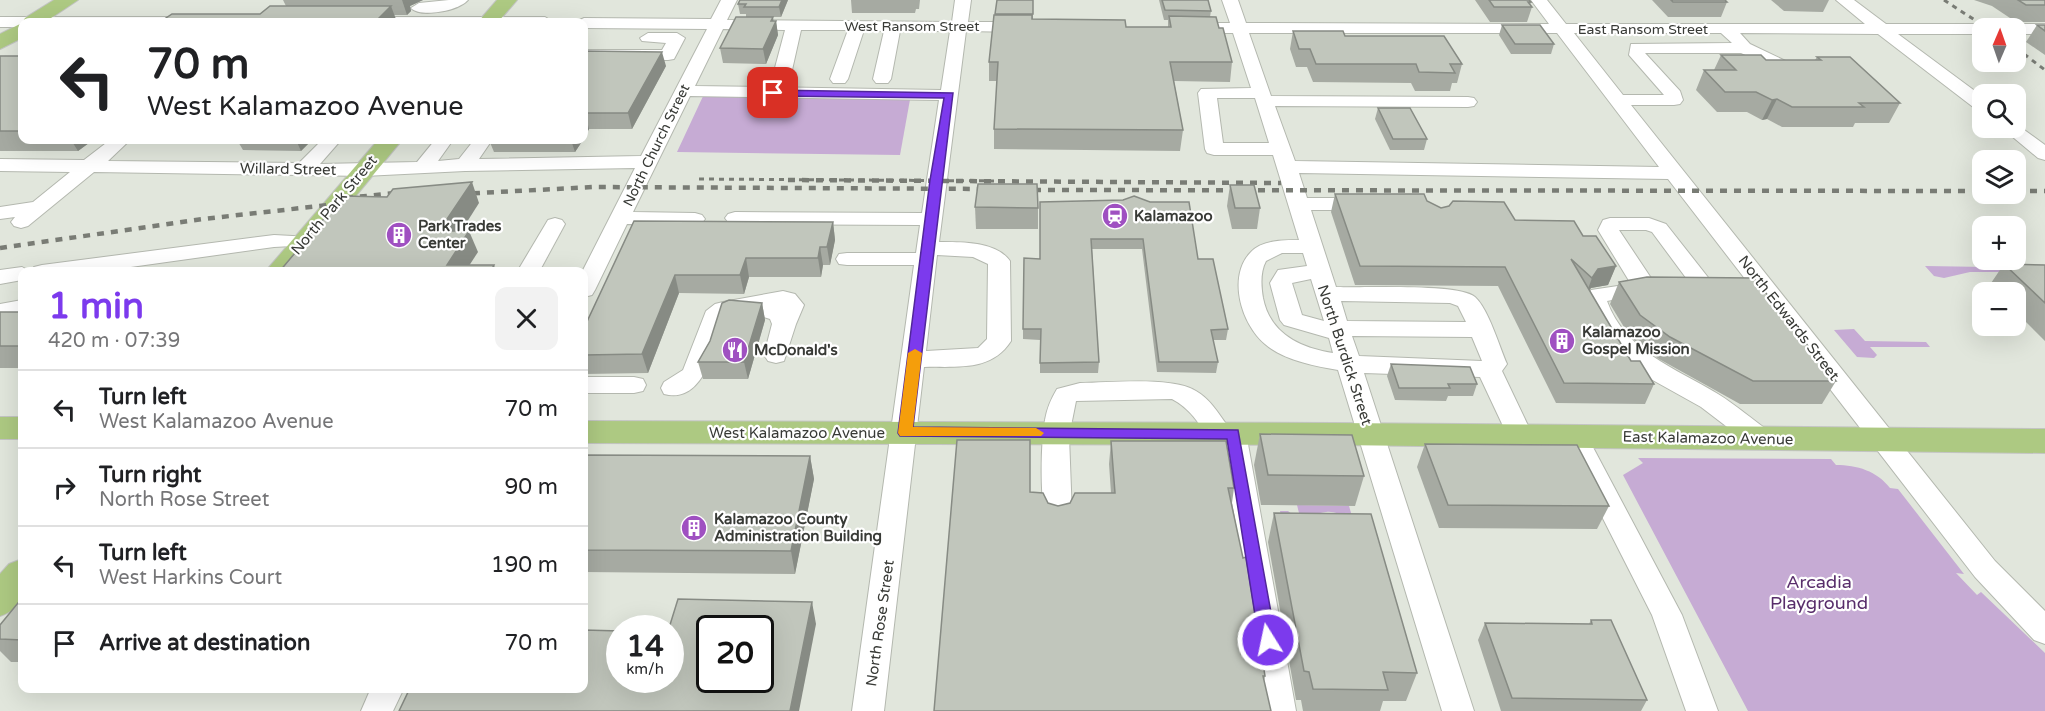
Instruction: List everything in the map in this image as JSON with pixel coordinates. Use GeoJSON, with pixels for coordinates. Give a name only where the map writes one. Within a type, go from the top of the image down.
{"type":"FeatureCollection","features":[{"type":"Feature","properties":{"kind":"main road"},"geometry":{"type":"LineString","coordinates":[[39,18],[68,0]]}},
{"type":"Feature","properties":{"kind":"main road"},"geometry":{"type":"LineString","coordinates":[[491,18],[507,0]]}},
{"type":"Feature","properties":{"kind":"main road"},"geometry":{"type":"LineString","coordinates":[[0,43],[18,32]]}},
{"type":"Feature","properties":{"kind":"main road","name":"North Park Street"},"geometry":{"type":"LineString","coordinates":[[282,267],[387,144]]}},
{"type":"Feature","properties":{"kind":"main road"},"geometry":{"type":"LineString","coordinates":[[0,428],[18,428]]}},
{"type":"Feature","properties":{"kind":"main road","name":"West Kalamazoo Avenue"},"geometry":{"type":"LineString","coordinates":[[588,432],[1370,434]]}},
{"type":"Feature","properties":{"kind":"main road","name":"East Kalamazoo Avenue"},"geometry":{"type":"LineString","coordinates":[[1370,434],[2045,441]]}},
{"type":"Feature","properties":{"kind":"main road"},"geometry":{"type":"LineString","coordinates":[[0,600],[18,579]]}},
{"type":"Feature","properties":{"kind":"street"},"geometry":{"type":"LineString","coordinates":[[349,18],[358,9],[365,7],[434,9],[449,6],[460,0]]}},
{"type":"Feature","properties":{"kind":"street","name":"North Church Street"},"geometry":{"type":"LineString","coordinates":[[588,282],[729,0]]}},
{"type":"Feature","properties":{"kind":"street","name":"North Rose Street"},"geometry":{"type":"LineString","coordinates":[[868,711],[931,219],[963,0]]}},
{"type":"Feature","properties":{"kind":"street","name":"North Burdick Street"},"geometry":{"type":"LineString","coordinates":[[1230,0],[1283,158],[1458,711]]}},
{"type":"Feature","properties":{"kind":"street","name":"North Edwards Street"},"geometry":{"type":"LineString","coordinates":[[1539,0],[1985,569],[2045,631]]}},
{"type":"Feature","properties":{"kind":"street"},"geometry":{"type":"LineString","coordinates":[[1844,0],[1972,98]]}},
{"type":"Feature","properties":{"kind":"street"},"geometry":{"type":"LineString","coordinates":[[0,22],[18,22]]}},
{"type":"Feature","properties":{"kind":"street","name":"West Ransom Street"},"geometry":{"type":"LineString","coordinates":[[588,23],[1046,27]]}},
{"type":"Feature","properties":{"kind":"street"},"geometry":{"type":"LineString","coordinates":[[781,79],[794,26]]}},
{"type":"Feature","properties":{"kind":"street"},"geometry":{"type":"LineString","coordinates":[[839,79],[853,34],[858,26]]}},
{"type":"Feature","properties":{"kind":"street"},"geometry":{"type":"LineString","coordinates":[[882,79],[894,26]]}},
{"type":"Feature","properties":{"kind":"street"},"geometry":{"type":"LineString","coordinates":[[1174,28],[1240,28]]}},
{"type":"Feature","properties":{"kind":"street","name":"East Ransom Street"},"geometry":{"type":"LineString","coordinates":[[1240,28],[2045,28]]}},
{"type":"Feature","properties":{"kind":"street"},"geometry":{"type":"LineString","coordinates":[[1726,29],[1741,46],[1790,70]]}},
{"type":"Feature","properties":{"kind":"street"},"geometry":{"type":"LineString","coordinates":[[588,38],[677,38],[668,55],[588,55]]}},
{"type":"Feature","properties":{"kind":"street"},"geometry":{"type":"LineString","coordinates":[[1618,100],[1678,107],[1674,95],[1638,55],[1637,48],[1740,48],[1741,46]]}},
{"type":"Feature","properties":{"kind":"street"},"geometry":{"type":"LineString","coordinates":[[683,91],[949,95]]}},
{"type":"Feature","properties":{"kind":"street"},"geometry":{"type":"LineString","coordinates":[[1468,102],[1263,97],[1207,93],[1214,149],[1283,158],[1674,173]]}},
{"type":"Feature","properties":{"kind":"street"},"geometry":{"type":"LineString","coordinates":[[2024,138],[2045,154]]}},
{"type":"Feature","properties":{"kind":"street"},"geometry":{"type":"LineString","coordinates":[[21,222],[117,144]]}},
{"type":"Feature","properties":{"kind":"street"},"geometry":{"type":"LineString","coordinates":[[304,169],[328,144]]}},
{"type":"Feature","properties":{"kind":"street"},"geometry":{"type":"LineString","coordinates":[[423,167],[441,144]]}},
{"type":"Feature","properties":{"kind":"street"},"geometry":{"type":"LineString","coordinates":[[465,165],[480,144]]}},
{"type":"Feature","properties":{"kind":"street","name":"Willard Street"},"geometry":{"type":"LineString","coordinates":[[0,165],[364,170],[465,165],[647,162]]}},
{"type":"Feature","properties":{"kind":"street"},"geometry":{"type":"LineString","coordinates":[[1297,204],[1383,204]]}},
{"type":"Feature","properties":{"kind":"street"},"geometry":{"type":"LineString","coordinates":[[0,213],[40,207]]}},
{"type":"Feature","properties":{"kind":"street"},"geometry":{"type":"LineString","coordinates":[[620,218],[695,219]]}},
{"type":"Feature","properties":{"kind":"street"},"geometry":{"type":"LineString","coordinates":[[735,218],[931,219]]}},
{"type":"Feature","properties":{"kind":"street"},"geometry":{"type":"LineString","coordinates":[[531,267],[555,224]]}},
{"type":"Feature","properties":{"kind":"street"},"geometry":{"type":"LineString","coordinates":[[1662,284],[1608,230],[1610,224],[1649,224],[1659,228],[1721,286]]}},
{"type":"Feature","properties":{"kind":"street"},"geometry":{"type":"LineString","coordinates":[[78,267],[274,240],[304,240]]}},
{"type":"Feature","properties":{"kind":"street"},"geometry":{"type":"LineString","coordinates":[[1310,246],[1270,248],[1252,264],[1249,284],[1255,314],[1264,328],[1280,343],[1303,352],[1348,364],[1489,369],[1495,364],[1474,314],[1466,302],[1452,296],[1326,294]]}},
{"type":"Feature","properties":{"kind":"street"},"geometry":{"type":"LineString","coordinates":[[847,259],[975,249],[990,254],[999,261],[999,341],[986,355],[968,358],[914,359]]}},
{"type":"Feature","properties":{"kind":"street"},"geometry":{"type":"LineString","coordinates":[[1319,272],[1286,275],[1281,283],[1292,320],[1338,331],[1480,330]]}},
{"type":"Feature","properties":{"kind":"street"},"geometry":{"type":"LineString","coordinates":[[0,277],[18,275]]}},
{"type":"Feature","properties":{"kind":"street"},"geometry":{"type":"LineString","coordinates":[[1761,439],[1710,401],[1649,367],[1619,343],[1595,302],[1599,294],[1622,294],[1662,284],[1766,289]]}},
{"type":"Feature","properties":{"kind":"street"},"geometry":{"type":"LineString","coordinates":[[673,388],[694,374],[714,316],[728,307],[746,306],[779,314],[784,324],[776,355]]}},
{"type":"Feature","properties":{"kind":"street"},"geometry":{"type":"LineString","coordinates":[[0,311],[18,308]]}},
{"type":"Feature","properties":{"kind":"street"},"geometry":{"type":"LineString","coordinates":[[1489,369],[1520,436]]}},
{"type":"Feature","properties":{"kind":"street"},"geometry":{"type":"LineString","coordinates":[[588,385],[634,385]]}},
{"type":"Feature","properties":{"kind":"street"},"geometry":{"type":"LineString","coordinates":[[1058,516],[1056,433],[1062,400],[1066,395],[1080,391],[1127,391],[1186,394],[1194,399],[1226,433],[1280,711]]}},
{"type":"Feature","properties":{"kind":"street"},"geometry":{"type":"LineString","coordinates":[[1574,436],[1667,615],[1702,711]]}},
{"type":"Feature","properties":{"kind":"street"},"geometry":{"type":"LineString","coordinates":[[377,711],[386,693]]}},
{"type":"Feature","properties":{"kind":"green space"},"geometry":{"type":"Polygon","coordinates":[[[705,92],[911,94],[900,155],[677,152],[705,92]]]}},
{"type":"Feature","properties":{"kind":"green space"},"geometry":{"type":"Polygon","coordinates":[[[1925,266],[1972,267],[1972,270],[2045,268],[2045,272],[1970,272],[1944,278],[1934,276],[1925,266]]]}},
{"type":"Feature","properties":{"kind":"green space"},"geometry":{"type":"Polygon","coordinates":[[[1854,329],[1865,341],[1926,342],[1930,347],[1870,347],[1877,355],[1874,358],[1857,357],[1834,330],[1854,329]]]}},
{"type":"Feature","properties":{"kind":"green space","name":"Arcadia Playground"},"geometry":{"type":"Polygon","coordinates":[[[1638,458],[1831,459],[1836,465],[1851,466],[1873,473],[1890,488],[1898,489],[1964,574],[1956,573],[1977,595],[1981,592],[2045,653],[2045,711],[1748,711],[1623,475],[1643,463],[1638,458]]]}},
{"type":"Feature","properties":{"kind":"green space"},"geometry":{"type":"Polygon","coordinates":[[[1297,505],[1349,506],[1360,543],[1287,542],[1280,511],[1288,511],[1293,515],[1289,523],[1291,531],[1307,538],[1315,528],[1321,528],[1336,537],[1345,534],[1349,527],[1346,517],[1329,512],[1308,517],[1299,513],[1297,505]]]}},
{"type":"Feature","properties":{"kind":"building"},"geometry":{"type":"Polygon","coordinates":[[[740,0],[782,0],[779,7],[744,7],[746,4],[738,4],[740,0]]]}},
{"type":"Feature","properties":{"kind":"building"},"geometry":{"type":"Polygon","coordinates":[[[997,0],[1033,0],[1033,14],[995,14],[997,0]]]}},
{"type":"Feature","properties":{"kind":"building"},"geometry":{"type":"Polygon","coordinates":[[[1162,0],[1208,0],[1211,11],[1165,10],[1162,0]]]}},
{"type":"Feature","properties":{"kind":"building"},"geometry":{"type":"Polygon","coordinates":[[[1489,0],[1529,0],[1532,7],[1494,7],[1489,0]]]}},
{"type":"Feature","properties":{"kind":"building"},"geometry":{"type":"Polygon","coordinates":[[[1671,0],[1725,0],[1727,2],[1673,2],[1671,0]]]}},
{"type":"Feature","properties":{"kind":"building"},"geometry":{"type":"Polygon","coordinates":[[[2018,0],[2045,0],[2045,5],[2026,5],[2018,0]]]}},
{"type":"Feature","properties":{"kind":"building"},"geometry":{"type":"Polygon","coordinates":[[[270,6],[391,6],[379,18],[166,18],[172,14],[260,14],[270,6]]]}},
{"type":"Feature","properties":{"kind":"building"},"geometry":{"type":"Polygon","coordinates":[[[994,15],[1032,15],[1032,19],[1125,20],[1126,27],[1171,27],[1169,16],[1216,17],[1219,28],[1223,28],[1232,62],[1170,62],[1183,130],[994,129],[998,62],[989,62],[994,15]]]}},
{"type":"Feature","properties":{"kind":"building"},"geometry":{"type":"Polygon","coordinates":[[[736,17],[773,17],[771,21],[776,21],[763,49],[720,48],[736,17]]]}},
{"type":"Feature","properties":{"kind":"building"},"geometry":{"type":"Polygon","coordinates":[[[1502,25],[1540,25],[1554,44],[1515,44],[1502,25]]]}},
{"type":"Feature","properties":{"kind":"building"},"geometry":{"type":"Polygon","coordinates":[[[2037,25],[2045,25],[2045,31],[2037,25]]]}},
{"type":"Feature","properties":{"kind":"building"},"geometry":{"type":"Polygon","coordinates":[[[1293,31],[1343,31],[1345,36],[1444,36],[1462,64],[1450,64],[1455,73],[1419,72],[1416,64],[1316,64],[1310,49],[1299,49],[1293,31]]]}},
{"type":"Feature","properties":{"kind":"building"},"geometry":{"type":"Polygon","coordinates":[[[588,51],[662,52],[628,113],[588,113],[588,51]]]}},
{"type":"Feature","properties":{"kind":"building"},"geometry":{"type":"Polygon","coordinates":[[[1721,55],[1761,55],[1766,60],[1821,60],[1817,57],[1850,57],[1900,103],[1859,103],[1864,107],[1792,107],[1756,92],[1725,92],[1704,70],[1736,70],[1721,55]]]}},
{"type":"Feature","properties":{"kind":"building"},"geometry":{"type":"Polygon","coordinates":[[[0,56],[18,56],[18,131],[0,131],[0,56]]]}},
{"type":"Feature","properties":{"kind":"building"},"geometry":{"type":"Polygon","coordinates":[[[1378,108],[1410,108],[1427,139],[1393,139],[1378,108]]]}},
{"type":"Feature","properties":{"kind":"building"},"geometry":{"type":"Polygon","coordinates":[[[472,182],[439,231],[469,231],[447,265],[494,265],[493,267],[283,267],[343,196],[387,197],[393,189],[472,182]]]}},
{"type":"Feature","properties":{"kind":"building"},"geometry":{"type":"Polygon","coordinates":[[[978,184],[1037,184],[1038,208],[975,207],[978,184]]]}},
{"type":"Feature","properties":{"kind":"building"},"geometry":{"type":"Polygon","coordinates":[[[1230,185],[1254,185],[1260,208],[1235,208],[1230,185]]]}},
{"type":"Feature","properties":{"kind":"building"},"geometry":{"type":"Polygon","coordinates":[[[1335,194],[1424,194],[1427,201],[1441,208],[1449,206],[1453,201],[1504,202],[1515,220],[1574,221],[1583,236],[1596,236],[1616,266],[1598,269],[1592,278],[1571,259],[1631,361],[1640,361],[1654,384],[1564,383],[1505,267],[1360,266],[1335,194]]]}},
{"type":"Feature","properties":{"kind":"building"},"geometry":{"type":"Polygon","coordinates":[[[1134,196],[1150,202],[1189,202],[1198,259],[1213,259],[1228,329],[1211,330],[1218,362],[1159,362],[1143,239],[1091,239],[1099,362],[1040,363],[1041,329],[1023,329],[1024,258],[1040,259],[1040,202],[1123,200],[1134,196]]]}},
{"type":"Feature","properties":{"kind":"building"},"geometry":{"type":"Polygon","coordinates":[[[634,221],[833,222],[827,247],[820,247],[818,258],[746,258],[740,275],[675,275],[642,354],[588,355],[588,319],[634,221]]]}},
{"type":"Feature","properties":{"kind":"building"},"geometry":{"type":"Polygon","coordinates":[[[2026,265],[2045,265],[2045,303],[2026,285],[2026,282],[2023,282],[2010,270],[2026,270],[2026,265]]]}},
{"type":"Feature","properties":{"kind":"building"},"geometry":{"type":"Polygon","coordinates":[[[1647,277],[1754,278],[1836,381],[1753,381],[1670,337],[1640,315],[1619,282],[1647,277]]]}},
{"type":"Feature","properties":{"kind":"building"},"geometry":{"type":"Polygon","coordinates":[[[729,300],[762,303],[744,362],[698,362],[710,341],[722,303],[729,300]]]}},
{"type":"Feature","properties":{"kind":"building"},"geometry":{"type":"Polygon","coordinates":[[[0,312],[18,312],[18,346],[0,346],[0,312]]]}},
{"type":"Feature","properties":{"kind":"building"},"geometry":{"type":"Polygon","coordinates":[[[1391,364],[1470,367],[1477,384],[1448,384],[1450,388],[1399,388],[1391,364]]]}},
{"type":"Feature","properties":{"kind":"building"},"geometry":{"type":"Polygon","coordinates":[[[1260,434],[1352,435],[1364,476],[1268,475],[1260,434]]]}},
{"type":"Feature","properties":{"kind":"building"},"geometry":{"type":"Polygon","coordinates":[[[957,440],[1030,440],[1030,492],[1043,493],[1048,503],[1058,506],[1070,503],[1075,493],[1115,493],[1111,441],[1226,441],[1234,488],[1228,488],[1243,558],[1246,557],[1265,676],[1263,676],[1271,711],[934,711],[957,440]]]}},
{"type":"Feature","properties":{"kind":"building"},"geometry":{"type":"Polygon","coordinates":[[[1425,444],[1577,445],[1609,506],[1448,505],[1425,444]]]}},
{"type":"Feature","properties":{"kind":"building","name":"Kalamazoo County Administration Building"},"geometry":{"type":"Polygon","coordinates":[[[588,455],[810,456],[791,551],[588,550],[588,455]]]}},
{"type":"Feature","properties":{"kind":"building"},"geometry":{"type":"Polygon","coordinates":[[[1274,513],[1371,514],[1417,673],[1383,672],[1388,690],[1313,689],[1309,672],[1304,671],[1274,513]]]}},
{"type":"Feature","properties":{"kind":"building"},"geometry":{"type":"Polygon","coordinates":[[[678,599],[812,602],[790,711],[399,711],[408,693],[588,693],[588,630],[606,631],[606,693],[684,693],[684,615],[673,615],[678,599]]]}},
{"type":"Feature","properties":{"kind":"building"},"geometry":{"type":"Polygon","coordinates":[[[18,603],[18,640],[0,639],[0,625],[18,603]]]}},
{"type":"Feature","properties":{"kind":"building"},"geometry":{"type":"Polygon","coordinates":[[[1591,620],[1611,620],[1647,700],[1512,698],[1485,623],[1592,624],[1591,620]]]}},
{"type":"Feature","properties":{"kind":"railway"},"geometry":{"type":"LineString","coordinates":[[1944,0],[1972,18]]}},
{"type":"Feature","properties":{"kind":"railway"},"geometry":{"type":"LineString","coordinates":[[2026,56],[2045,70]]}},
{"type":"Feature","properties":{"kind":"railway"},"geometry":{"type":"LineString","coordinates":[[699,179],[1006,181]]}},
{"type":"Feature","properties":{"kind":"railway"},"geometry":{"type":"LineString","coordinates":[[788,180],[1281,183]]}},
{"type":"Feature","properties":{"kind":"railway"},"geometry":{"type":"LineString","coordinates":[[459,194],[594,187],[993,189]]}},
{"type":"Feature","properties":{"kind":"railway"},"geometry":{"type":"LineString","coordinates":[[1020,190],[1972,191]]}},
{"type":"Feature","properties":{"kind":"railway"},"geometry":{"type":"LineString","coordinates":[[2026,191],[2045,191]]}},
{"type":"Feature","properties":{"kind":"railway"},"geometry":{"type":"LineString","coordinates":[[346,198],[405,192]]}},
{"type":"Feature","properties":{"kind":"railway"},"geometry":{"type":"LineString","coordinates":[[0,248],[203,219],[355,202]]}},
{"type":"Feature","properties":{"kind":"slow traffic"},"geometry":{"type":"LineString","coordinates":[[915,353],[905,433],[1036,433]]}},
{"type":"Feature","properties":{"kind":"place","name":"Kalamazoo"},"geometry":{"type":"Point","coordinates":[1115,216]}},
{"type":"Feature","properties":{"kind":"place","name":"Park Trades Center"},"geometry":{"type":"Point","coordinates":[399,235]}},
{"type":"Feature","properties":{"kind":"place","name":"Kalamazoo Gospel Mission"},"geometry":{"type":"Point","coordinates":[1562,341]}},
{"type":"Feature","properties":{"kind":"place","name":"McDonald's"},"geometry":{"type":"Point","coordinates":[735,350]}},
{"type":"Feature","properties":{"kind":"place","name":"Kalamazoo County Administration Building"},"geometry":{"type":"Point","coordinates":[694,528]}},
{"type":"Feature","properties":{"kind":"route"},"geometry":{"type":"LineString","coordinates":[[773,93],[949,95],[936,180],[905,433],[1233,434],[1268,640]]}}]}
